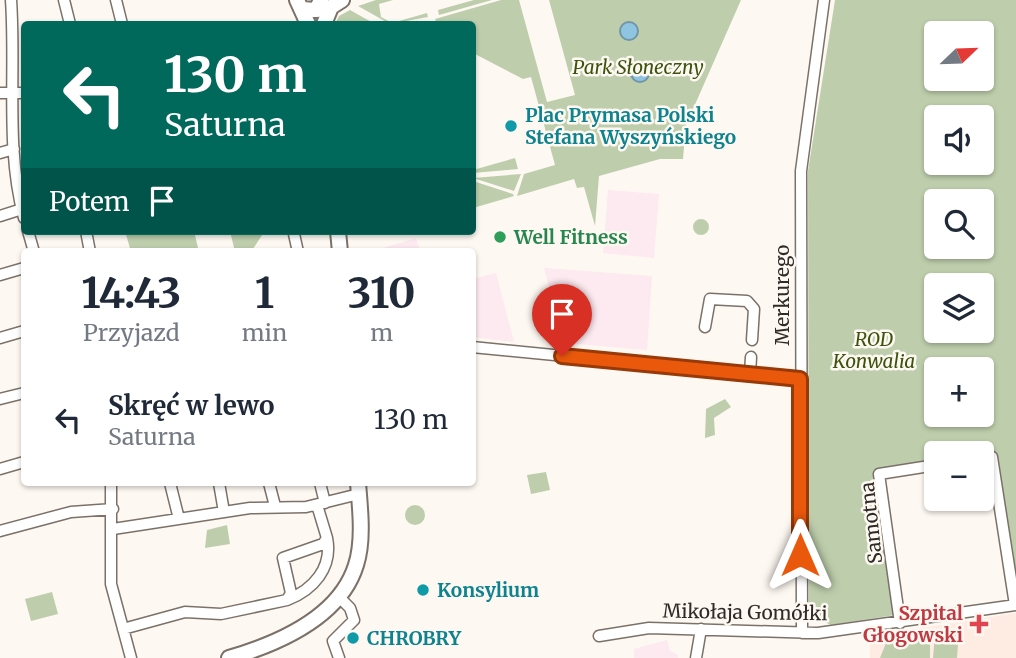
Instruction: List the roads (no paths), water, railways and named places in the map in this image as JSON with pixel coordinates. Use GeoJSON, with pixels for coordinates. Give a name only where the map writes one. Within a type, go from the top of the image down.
{"type":"FeatureCollection","features":[{"type":"Feature","properties":{"kind":"street"},"geometry":{"type":"LineString","coordinates":[[12,0],[19,93],[14,149],[21,200]]}},
{"type":"Feature","properties":{"kind":"street"},"geometry":{"type":"LineString","coordinates":[[64,0],[69,21]]}},
{"type":"Feature","properties":{"kind":"street"},"geometry":{"type":"LineString","coordinates":[[116,0],[121,21]]}},
{"type":"Feature","properties":{"kind":"street"},"geometry":{"type":"LineString","coordinates":[[325,21],[328,12],[342,0]]}},
{"type":"Feature","properties":{"kind":"street","name":"Merkurego"},"geometry":{"type":"LineString","coordinates":[[802,633],[801,171],[824,0]]}},
{"type":"Feature","properties":{"kind":"street"},"geometry":{"type":"LineString","coordinates":[[0,25],[13,22]]}},
{"type":"Feature","properties":{"kind":"street"},"geometry":{"type":"LineString","coordinates":[[0,93],[19,93]]}},
{"type":"Feature","properties":{"kind":"street"},"geometry":{"type":"LineString","coordinates":[[0,153],[14,149]]}},
{"type":"Feature","properties":{"kind":"street"},"geometry":{"type":"LineString","coordinates":[[0,216],[21,214]]}},
{"type":"Feature","properties":{"kind":"street"},"geometry":{"type":"LineString","coordinates":[[0,275],[21,269]]}},
{"type":"Feature","properties":{"kind":"street"},"geometry":{"type":"LineString","coordinates":[[705,327],[710,299],[747,301],[754,309],[752,340]]}},
{"type":"Feature","properties":{"kind":"street"},"geometry":{"type":"LineString","coordinates":[[0,338],[21,332]]}},
{"type":"Feature","properties":{"kind":"street"},"geometry":{"type":"LineString","coordinates":[[476,347],[800,379]]}},
{"type":"Feature","properties":{"kind":"street"},"geometry":{"type":"LineString","coordinates":[[750,374],[751,357]]}},
{"type":"Feature","properties":{"kind":"street"},"geometry":{"type":"LineString","coordinates":[[0,399],[21,394]]}},
{"type":"Feature","properties":{"kind":"street"},"geometry":{"type":"LineString","coordinates":[[0,469],[21,463]]}},
{"type":"Feature","properties":{"kind":"street","name":"Samotna"},"geometry":{"type":"LineString","coordinates":[[900,623],[879,474],[924,468]]}},
{"type":"Feature","properties":{"kind":"street"},"geometry":{"type":"LineString","coordinates":[[994,470],[1015,605]]}},
{"type":"Feature","properties":{"kind":"street"},"geometry":{"type":"LineString","coordinates":[[111,486],[111,584],[131,658]]}},
{"type":"Feature","properties":{"kind":"street"},"geometry":{"type":"LineString","coordinates":[[171,486],[179,519]]}},
{"type":"Feature","properties":{"kind":"street"},"geometry":{"type":"LineString","coordinates":[[220,486],[224,512]]}},
{"type":"Feature","properties":{"kind":"street"},"geometry":{"type":"LineString","coordinates":[[270,486],[275,506]]}},
{"type":"Feature","properties":{"kind":"street"},"geometry":{"type":"LineString","coordinates":[[123,629],[185,612],[220,614],[287,600],[306,591],[320,576],[329,554],[320,486]]}},
{"type":"Feature","properties":{"kind":"street"},"geometry":{"type":"LineString","coordinates":[[113,528],[275,506],[321,504],[358,489],[359,555],[356,566],[338,596],[312,621],[289,635],[229,658]]}},
{"type":"Feature","properties":{"kind":"street"},"geometry":{"type":"LineString","coordinates":[[0,531],[71,512],[113,509]]}},
{"type":"Feature","properties":{"kind":"street"},"geometry":{"type":"LineString","coordinates":[[287,600],[291,593],[283,558],[323,544],[327,538]]}},
{"type":"Feature","properties":{"kind":"street"},"geometry":{"type":"LineString","coordinates":[[338,596],[350,608],[354,620],[334,641],[339,658]]}},
{"type":"Feature","properties":{"kind":"street","name":"Mikołaja Gomółki"},"geometry":{"type":"LineString","coordinates":[[599,636],[621,635],[649,628],[802,633],[900,623],[1015,605]]}},
{"type":"Feature","properties":{"kind":"street"},"geometry":{"type":"LineString","coordinates":[[695,658],[701,629]]}},
{"type":"Feature","properties":{"kind":"water"},"geometry":{"type":"Polygon","coordinates":[[[625,22],[633,22],[638,31],[636,38],[625,40],[620,35],[620,27],[625,22]]]}},
{"type":"Feature","properties":{"kind":"water"},"geometry":{"type":"Polygon","coordinates":[[[636,64],[644,64],[649,73],[647,80],[636,82],[631,77],[631,69],[636,64]]]}},
{"type":"Feature","properties":{"kind":"place","name":"Plac Prymasa Polski Stefana Wyszyńskiego"},"geometry":{"type":"Point","coordinates":[511,126]}},
{"type":"Feature","properties":{"kind":"place","name":"Well Fitness"},"geometry":{"type":"Point","coordinates":[500,237]}},
{"type":"Feature","properties":{"kind":"place","name":"Konsylium"},"geometry":{"type":"Point","coordinates":[423,590]}},
{"type":"Feature","properties":{"kind":"place","name":"Szpital Głogowski"},"geometry":{"type":"Point","coordinates":[979,624]}},
{"type":"Feature","properties":{"kind":"place","name":"CHROBRY"},"geometry":{"type":"Point","coordinates":[353,638]}},
{"type":"Feature","properties":{"kind":"park label","name":"Park Słoneczny"},"geometry":{"type":"Point","coordinates":[638,67]}},
{"type":"Feature","properties":{"kind":"park label","name":"ROD Konwalia"},"geometry":{"type":"Point","coordinates":[874,350]}}]}
